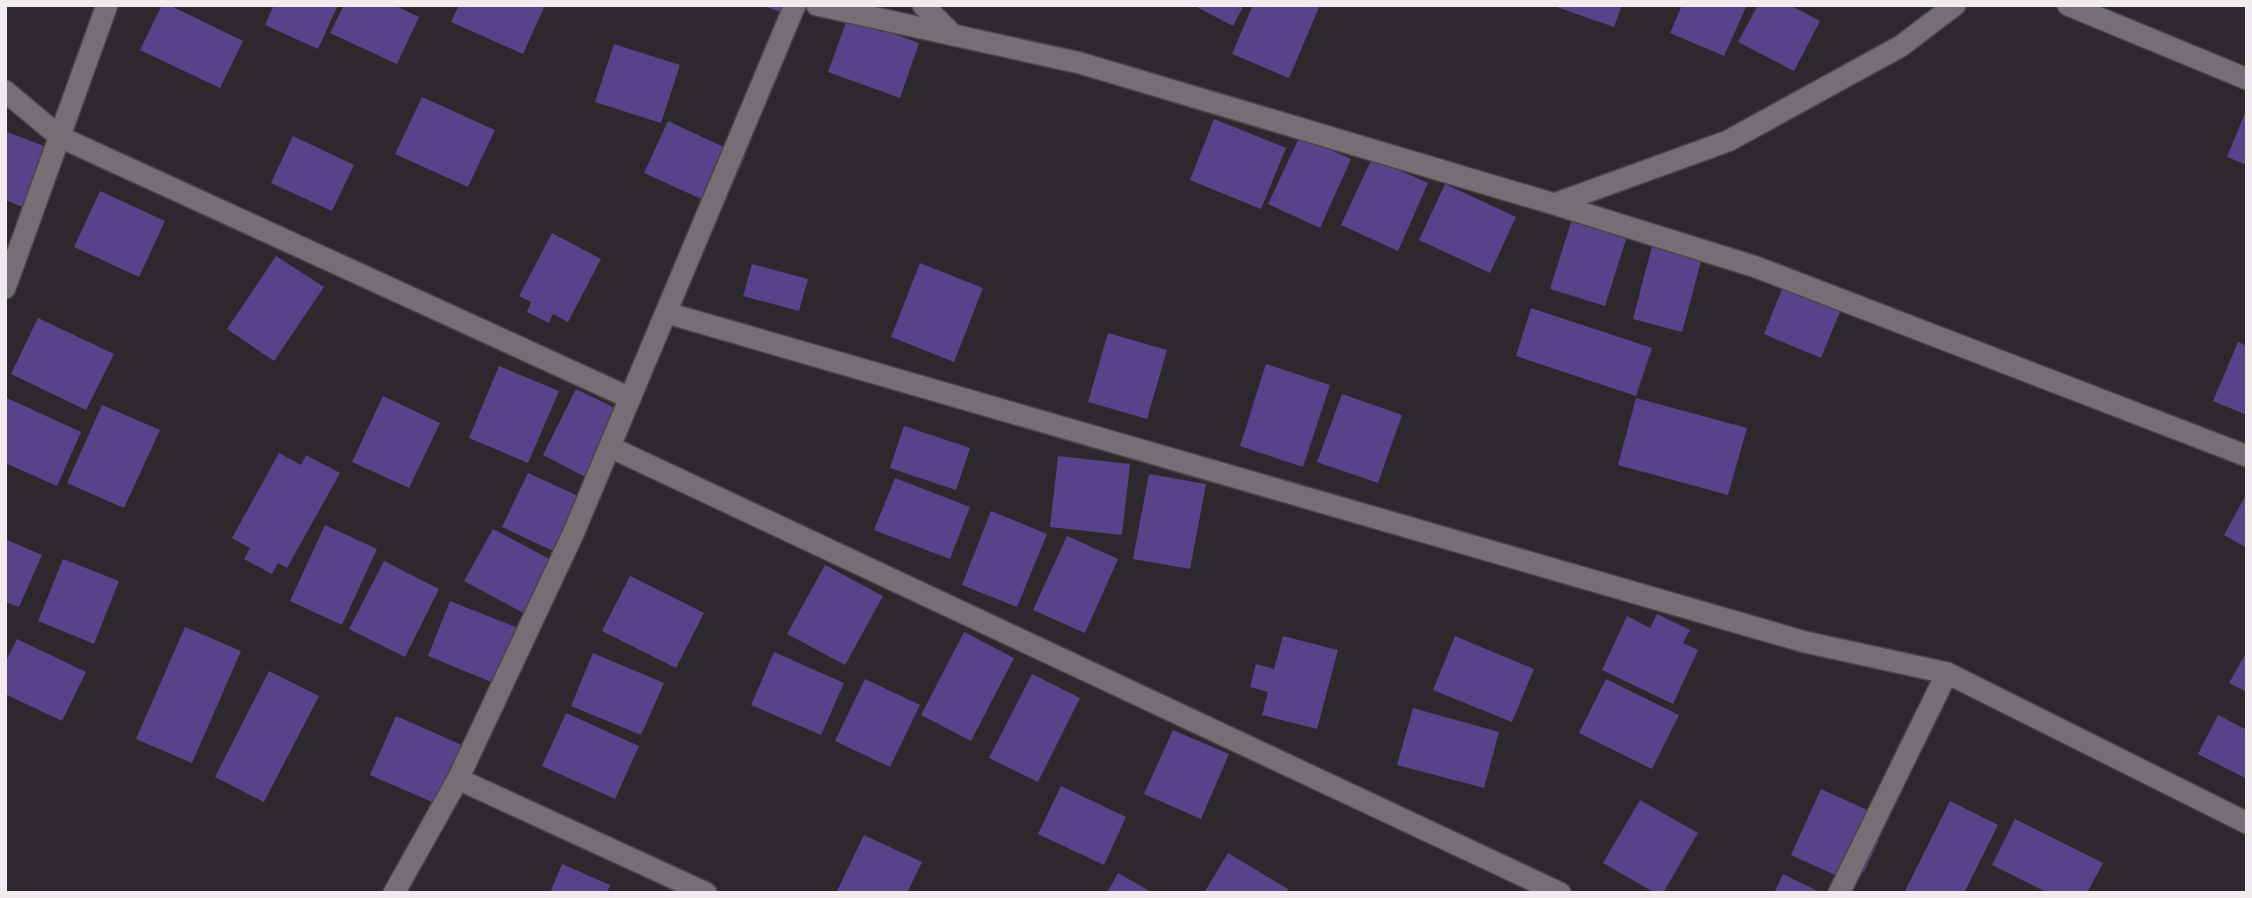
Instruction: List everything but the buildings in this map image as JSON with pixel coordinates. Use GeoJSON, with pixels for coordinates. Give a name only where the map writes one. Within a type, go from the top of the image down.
{"type":"FeatureCollection","features":[{"type":"Feature","properties":{"kind":"street"},"geometry":{"type":"LineString","coordinates":[[5,288],[107,5]]}},
{"type":"Feature","properties":{"kind":"street"},"geometry":{"type":"LineString","coordinates":[[394,893],[458,779],[573,534],[795,5]]}},
{"type":"Feature","properties":{"kind":"street"},"geometry":{"type":"LineString","coordinates":[[817,5],[1080,63],[1756,267],[2247,456]]}},
{"type":"Feature","properties":{"kind":"street"},"geometry":{"type":"LineString","coordinates":[[923,5],[953,35]]}},
{"type":"Feature","properties":{"kind":"street"},"geometry":{"type":"LineString","coordinates":[[1554,204],[1728,141],[1901,46],[1955,5]]}},
{"type":"Feature","properties":{"kind":"street"},"geometry":{"type":"LineString","coordinates":[[2068,5],[2247,79]]}},
{"type":"Feature","properties":{"kind":"street"},"geometry":{"type":"LineString","coordinates":[[5,91],[60,136],[630,398]]}},
{"type":"Feature","properties":{"kind":"street"},"geometry":{"type":"LineString","coordinates":[[667,313],[1805,642],[1947,673],[2247,823]]}},
{"type":"Feature","properties":{"kind":"street"},"geometry":{"type":"LineString","coordinates":[[610,447],[1560,893]]}},
{"type":"Feature","properties":{"kind":"street"},"geometry":{"type":"LineString","coordinates":[[1839,893],[1947,673]]}},
{"type":"Feature","properties":{"kind":"street"},"geometry":{"type":"LineString","coordinates":[[458,779],[706,893]]}}]}
